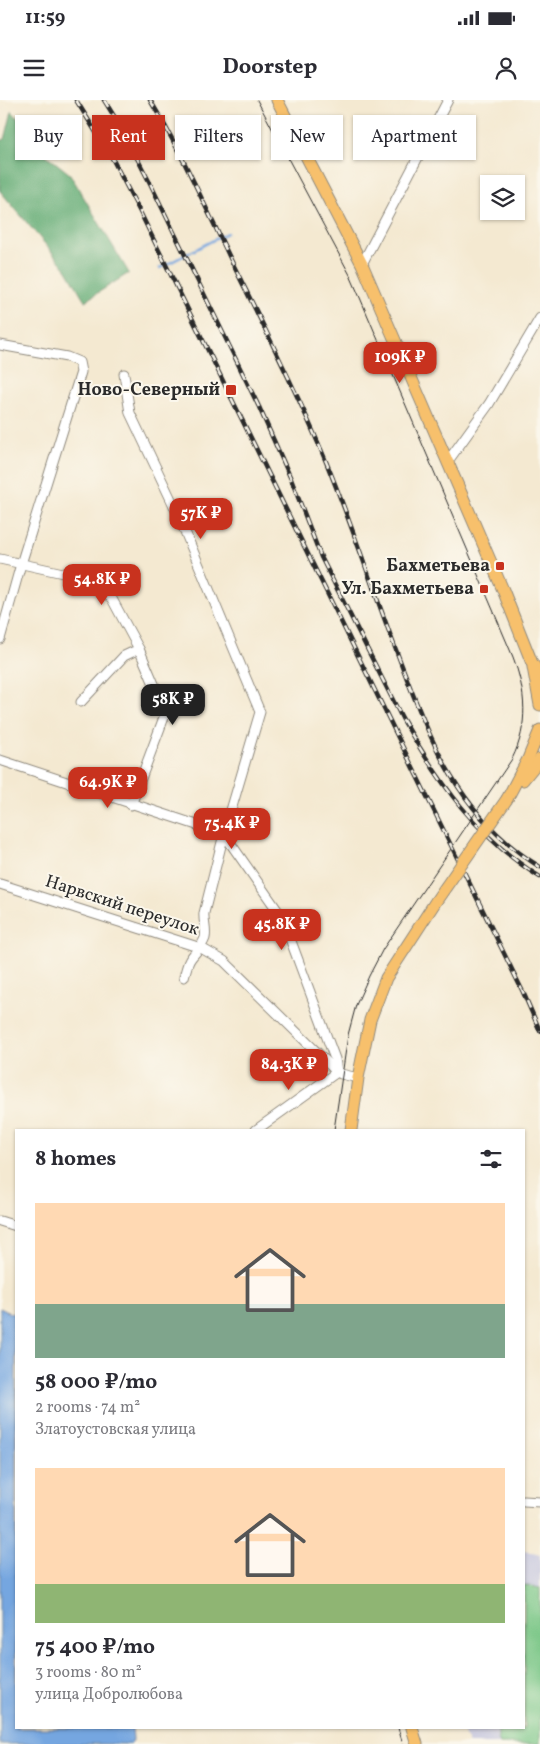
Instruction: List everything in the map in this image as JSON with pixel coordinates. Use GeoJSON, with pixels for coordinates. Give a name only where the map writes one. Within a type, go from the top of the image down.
{"type":"FeatureCollection","features":[{"type":"Feature","properties":{"kind":"main road"},"geometry":{"type":"LineString","coordinates":[[277,100],[362,264],[448,461],[532,663],[540,705]]}},
{"type":"Feature","properties":{"kind":"main road"},"geometry":{"type":"LineString","coordinates":[[532,663],[540,674]]}},
{"type":"Feature","properties":{"kind":"main road"},"geometry":{"type":"LineString","coordinates":[[507,799],[528,759],[540,730]]}},
{"type":"Feature","properties":{"kind":"main road"},"geometry":{"type":"LineString","coordinates":[[351,1129],[358,1078],[370,1020],[386,978],[436,901],[507,799],[540,759]]}},
{"type":"Feature","properties":{"kind":"main road"},"geometry":{"type":"LineString","coordinates":[[412,1729],[417,1744]]}},
{"type":"Feature","properties":{"kind":"street"},"geometry":{"type":"LineString","coordinates":[[362,264],[448,100]]}},
{"type":"Feature","properties":{"kind":"street"},"geometry":{"type":"LineString","coordinates":[[448,461],[489,404],[540,318]]}},
{"type":"Feature","properties":{"kind":"street"},"geometry":{"type":"LineString","coordinates":[[0,345],[67,357],[79,362],[81,372],[21,564],[0,639]]}},
{"type":"Feature","properties":{"kind":"street"},"geometry":{"type":"LineString","coordinates":[[124,374],[130,413],[176,510],[260,712],[224,834],[204,913],[203,923],[206,931],[201,948],[189,959],[184,977]]}},
{"type":"Feature","properties":{"kind":"street"},"geometry":{"type":"LineString","coordinates":[[0,559],[90,579],[112,599],[139,650],[166,712],[131,805]]}},
{"type":"Feature","properties":{"kind":"street"},"geometry":{"type":"LineString","coordinates":[[81,702],[124,656],[139,650]]}},
{"type":"Feature","properties":{"kind":"street"},"geometry":{"type":"LineString","coordinates":[[0,760],[131,805],[224,834],[282,917],[334,1059],[337,1072]]}},
{"type":"Feature","properties":{"kind":"street","name":"Нарвский переулок"},"geometry":{"type":"LineString","coordinates":[[0,884],[201,948],[224,961],[337,1072]]}},
{"type":"Feature","properties":{"kind":"street"},"geometry":{"type":"LineString","coordinates":[[337,1072],[358,1078]]}},
{"type":"Feature","properties":{"kind":"street"},"geometry":{"type":"LineString","coordinates":[[257,1129],[337,1072]]}},
{"type":"Feature","properties":{"kind":"street"},"geometry":{"type":"LineString","coordinates":[[0,1221],[15,1226]]}},
{"type":"Feature","properties":{"kind":"street"},"geometry":{"type":"LineString","coordinates":[[525,1501],[540,1502]]}},
{"type":"Feature","properties":{"kind":"shaded area"},"geometry":{"type":"Polygon","coordinates":[[[525,1551],[540,1555],[540,1744],[468,1744],[462,1729],[525,1729],[525,1551]]]}},
{"type":"Feature","properties":{"kind":"green space"},"geometry":{"type":"Polygon","coordinates":[[[12,111],[15,115],[15,160],[52,160],[70,174],[129,273],[85,301],[67,270],[0,191],[0,141],[5,139],[12,111]]]}},
{"type":"Feature","properties":{"kind":"green space"},"geometry":{"type":"Polygon","coordinates":[[[525,1585],[540,1588],[540,1744],[500,1744],[498,1729],[525,1729],[525,1585]]]}},
{"type":"Feature","properties":{"kind":"water"},"geometry":{"type":"Polygon","coordinates":[[[0,1308],[15,1314],[15,1729],[132,1729],[133,1738],[130,1744],[0,1744],[0,1308]]]}},
{"type":"Feature","properties":{"kind":"waterway"},"geometry":{"type":"LineString","coordinates":[[160,268],[227,233]]}},
{"type":"Feature","properties":{"kind":"tram line"},"geometry":{"type":"LineString","coordinates":[[257,100],[350,275],[513,657],[521,683],[524,708],[521,734],[512,759],[383,949],[369,976],[356,1005],[348,1035],[334,1129]]}},
{"type":"Feature","properties":{"kind":"tram line"},"geometry":{"type":"LineString","coordinates":[[398,1729],[403,1744]]}},
{"type":"Feature","properties":{"kind":"railway"},"geometry":{"type":"LineString","coordinates":[[76,100],[112,158],[141,214],[523,992],[540,1031]]}},
{"type":"Feature","properties":{"kind":"railway"},"geometry":{"type":"LineString","coordinates":[[104,100],[122,129],[151,185],[259,407],[291,479],[321,557],[402,718],[445,786],[478,826],[517,861],[540,877]]}},
{"type":"Feature","properties":{"kind":"railway"},"geometry":{"type":"LineString","coordinates":[[150,100],[192,179],[309,421],[340,496],[408,682],[434,743],[449,772],[466,798],[487,823],[511,846],[540,867]]}},
{"type":"Feature","properties":{"kind":"place","name":"Ново-Северный"},"geometry":{"type":"Point","coordinates":[231,390]}},
{"type":"Feature","properties":{"kind":"place","name":"Бахметьева"},"geometry":{"type":"Point","coordinates":[500,566]}},
{"type":"Feature","properties":{"kind":"place","name":"Ул. Бахметьева"},"geometry":{"type":"Point","coordinates":[484,589]}}]}
